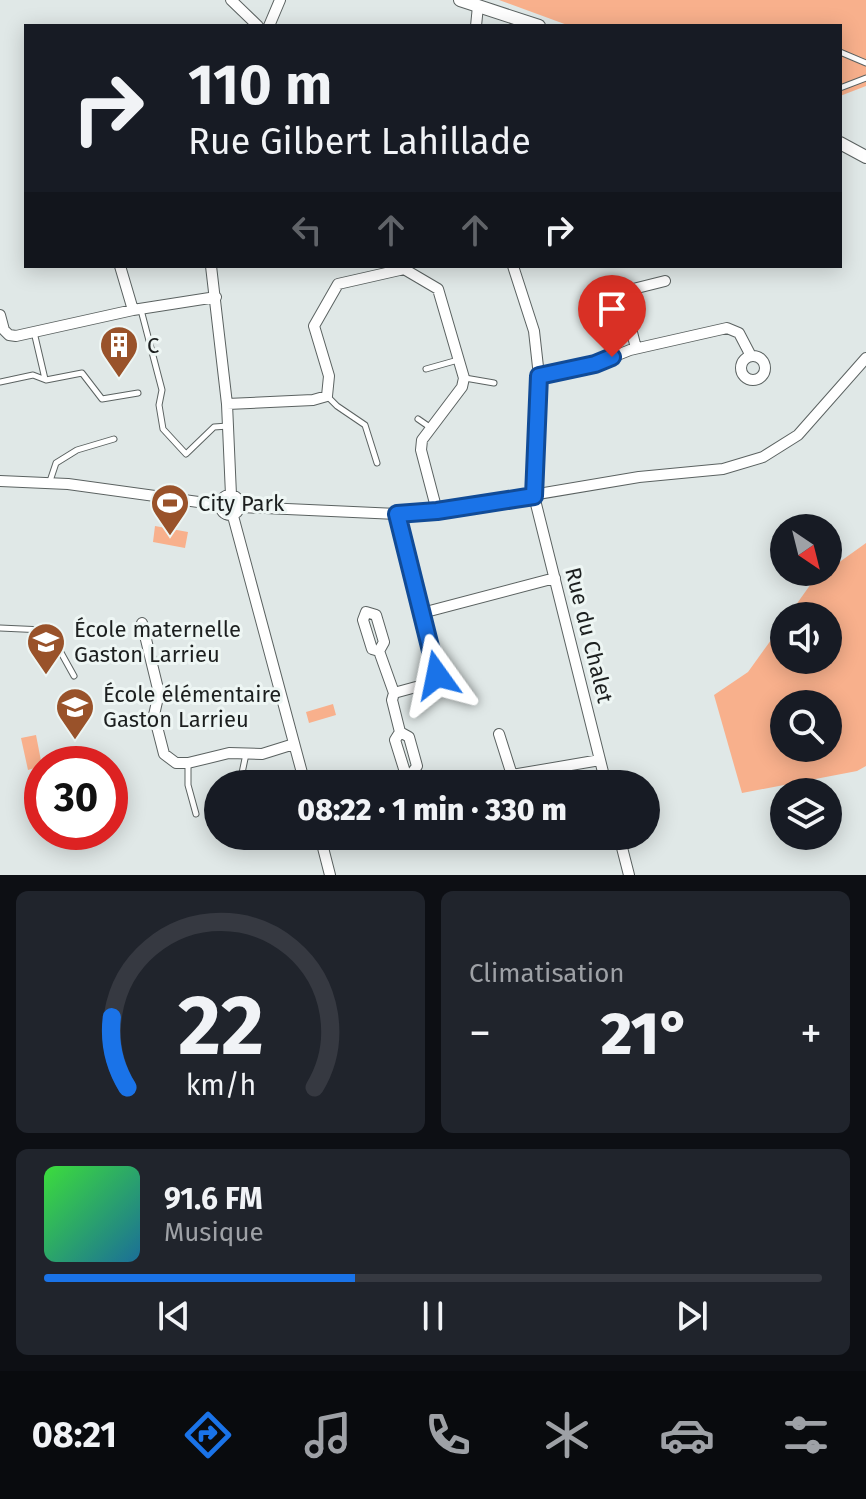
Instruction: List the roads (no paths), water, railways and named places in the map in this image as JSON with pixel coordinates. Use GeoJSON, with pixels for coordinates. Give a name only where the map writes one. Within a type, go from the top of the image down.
{"type":"FeatureCollection","features":[{"type":"Feature","properties":{"kind":"street"},"geometry":{"type":"LineString","coordinates":[[231,0],[256,24]]}},
{"type":"Feature","properties":{"kind":"street"},"geometry":{"type":"LineString","coordinates":[[270,24],[280,0]]}},
{"type":"Feature","properties":{"kind":"street"},"geometry":{"type":"LineString","coordinates":[[469,2],[475,24]]}},
{"type":"Feature","properties":{"kind":"street"},"geometry":{"type":"LineString","coordinates":[[469,2],[533,24]]}},
{"type":"Feature","properties":{"kind":"street"},"geometry":{"type":"LineString","coordinates":[[842,144],[866,157]]}},
{"type":"Feature","properties":{"kind":"street"},"geometry":{"type":"LineString","coordinates":[[121,268],[136,310]]}},
{"type":"Feature","properties":{"kind":"street"},"geometry":{"type":"LineString","coordinates":[[211,268],[227,404],[231,495]]}},
{"type":"Feature","properties":{"kind":"street","name":"Rue du Chalet"},"geometry":{"type":"LineString","coordinates":[[514,268],[534,331],[539,376],[534,496],[602,770]]}},
{"type":"Feature","properties":{"kind":"street"},"geometry":{"type":"LineString","coordinates":[[227,404],[313,400],[327,396],[329,376],[314,326],[338,284],[404,269],[438,289],[464,378],[462,387],[422,440],[421,450],[437,511]]}},
{"type":"Feature","properties":{"kind":"street"},"geometry":{"type":"LineString","coordinates":[[636,348],[623,297],[629,290],[665,281]]}},
{"type":"Feature","properties":{"kind":"street"},"geometry":{"type":"LineString","coordinates":[[0,315],[4,337],[216,297]]}},
{"type":"Feature","properties":{"kind":"street"},"geometry":{"type":"LineString","coordinates":[[539,376],[595,364],[636,348],[727,328],[739,333],[751,356]]}},
{"type":"Feature","properties":{"kind":"street"},"geometry":{"type":"LineString","coordinates":[[241,507],[397,514],[437,511],[639,477],[723,469],[763,457],[798,435],[866,358]]}},
{"type":"Feature","properties":{"kind":"street"},"geometry":{"type":"LineString","coordinates":[[0,481],[50,483],[220,505]]}},
{"type":"Feature","properties":{"kind":"street"},"geometry":{"type":"LineString","coordinates":[[231,495],[222,499],[220,505],[224,514],[233,516]]}},
{"type":"Feature","properties":{"kind":"street"},"geometry":{"type":"LineString","coordinates":[[231,495],[238,499],[241,507]]}},
{"type":"Feature","properties":{"kind":"street"},"geometry":{"type":"LineString","coordinates":[[233,516],[241,507]]}},
{"type":"Feature","properties":{"kind":"street"},"geometry":{"type":"LineString","coordinates":[[394,693],[427,684],[437,675],[397,514]]}},
{"type":"Feature","properties":{"kind":"street"},"geometry":{"type":"LineString","coordinates":[[233,516],[301,770]]}},
{"type":"Feature","properties":{"kind":"street"},"geometry":{"type":"LineString","coordinates":[[422,613],[555,578]]}},
{"type":"Feature","properties":{"kind":"street"},"geometry":{"type":"LineString","coordinates":[[142,623],[159,693],[154,715],[164,754],[176,763],[188,763],[229,753],[262,754],[294,744]]}},
{"type":"Feature","properties":{"kind":"street"},"geometry":{"type":"LineString","coordinates":[[379,651],[394,693],[392,700],[400,732]]}},
{"type":"Feature","properties":{"kind":"street"},"geometry":{"type":"LineString","coordinates":[[499,734],[512,775],[600,760]]}},
{"type":"Feature","properties":{"kind":"street"},"geometry":{"type":"LineString","coordinates":[[324,850],[330,875]]}},
{"type":"Feature","properties":{"kind":"street"},"geometry":{"type":"LineString","coordinates":[[623,850],[629,875]]}},
{"type":"Feature","properties":{"kind":"lane"},"geometry":{"type":"LineString","coordinates":[[842,53],[866,63]]}},
{"type":"Feature","properties":{"kind":"lane"},"geometry":{"type":"LineString","coordinates":[[842,87],[866,78]]}},
{"type":"Feature","properties":{"kind":"lane"},"geometry":{"type":"LineString","coordinates":[[136,310],[162,390],[159,405],[163,429],[186,454],[214,427],[228,426]]}},
{"type":"Feature","properties":{"kind":"lane"},"geometry":{"type":"LineString","coordinates":[[34,332],[46,380]]}},
{"type":"Feature","properties":{"kind":"lane"},"geometry":{"type":"LineString","coordinates":[[426,369],[459,360]]}},
{"type":"Feature","properties":{"kind":"lane"},"geometry":{"type":"LineString","coordinates":[[0,382],[33,375],[46,380],[82,373],[102,399],[138,393]]}},
{"type":"Feature","properties":{"kind":"lane"},"geometry":{"type":"LineString","coordinates":[[464,378],[494,383]]}},
{"type":"Feature","properties":{"kind":"lane"},"geometry":{"type":"LineString","coordinates":[[327,396],[365,425],[377,463]]}},
{"type":"Feature","properties":{"kind":"lane"},"geometry":{"type":"LineString","coordinates":[[418,419],[432,428]]}},
{"type":"Feature","properties":{"kind":"lane"},"geometry":{"type":"LineString","coordinates":[[50,483],[56,463],[77,450],[114,439]]}},
{"type":"Feature","properties":{"kind":"lane"},"geometry":{"type":"LineString","coordinates":[[0,628],[44,630],[54,640],[74,676]]}},
{"type":"Feature","properties":{"kind":"lane"},"geometry":{"type":"LineString","coordinates":[[243,770],[246,753]]}},
{"type":"Feature","properties":{"kind":"lane"},"geometry":{"type":"LineString","coordinates":[[188,763],[188,785],[196,814]]}},
{"type":"Feature","properties":{"kind":"place","name":"C"},"geometry":{"type":"Point","coordinates":[119,379]}},
{"type":"Feature","properties":{"kind":"place","name":"City Park"},"geometry":{"type":"Point","coordinates":[170,537]}},
{"type":"Feature","properties":{"kind":"place","name":"École maternelle Gaston Larrieu"},"geometry":{"type":"Point","coordinates":[46,676]}},
{"type":"Feature","properties":{"kind":"place","name":"École élémentaire Gaston Larrieu"},"geometry":{"type":"Point","coordinates":[75,741]}}]}
